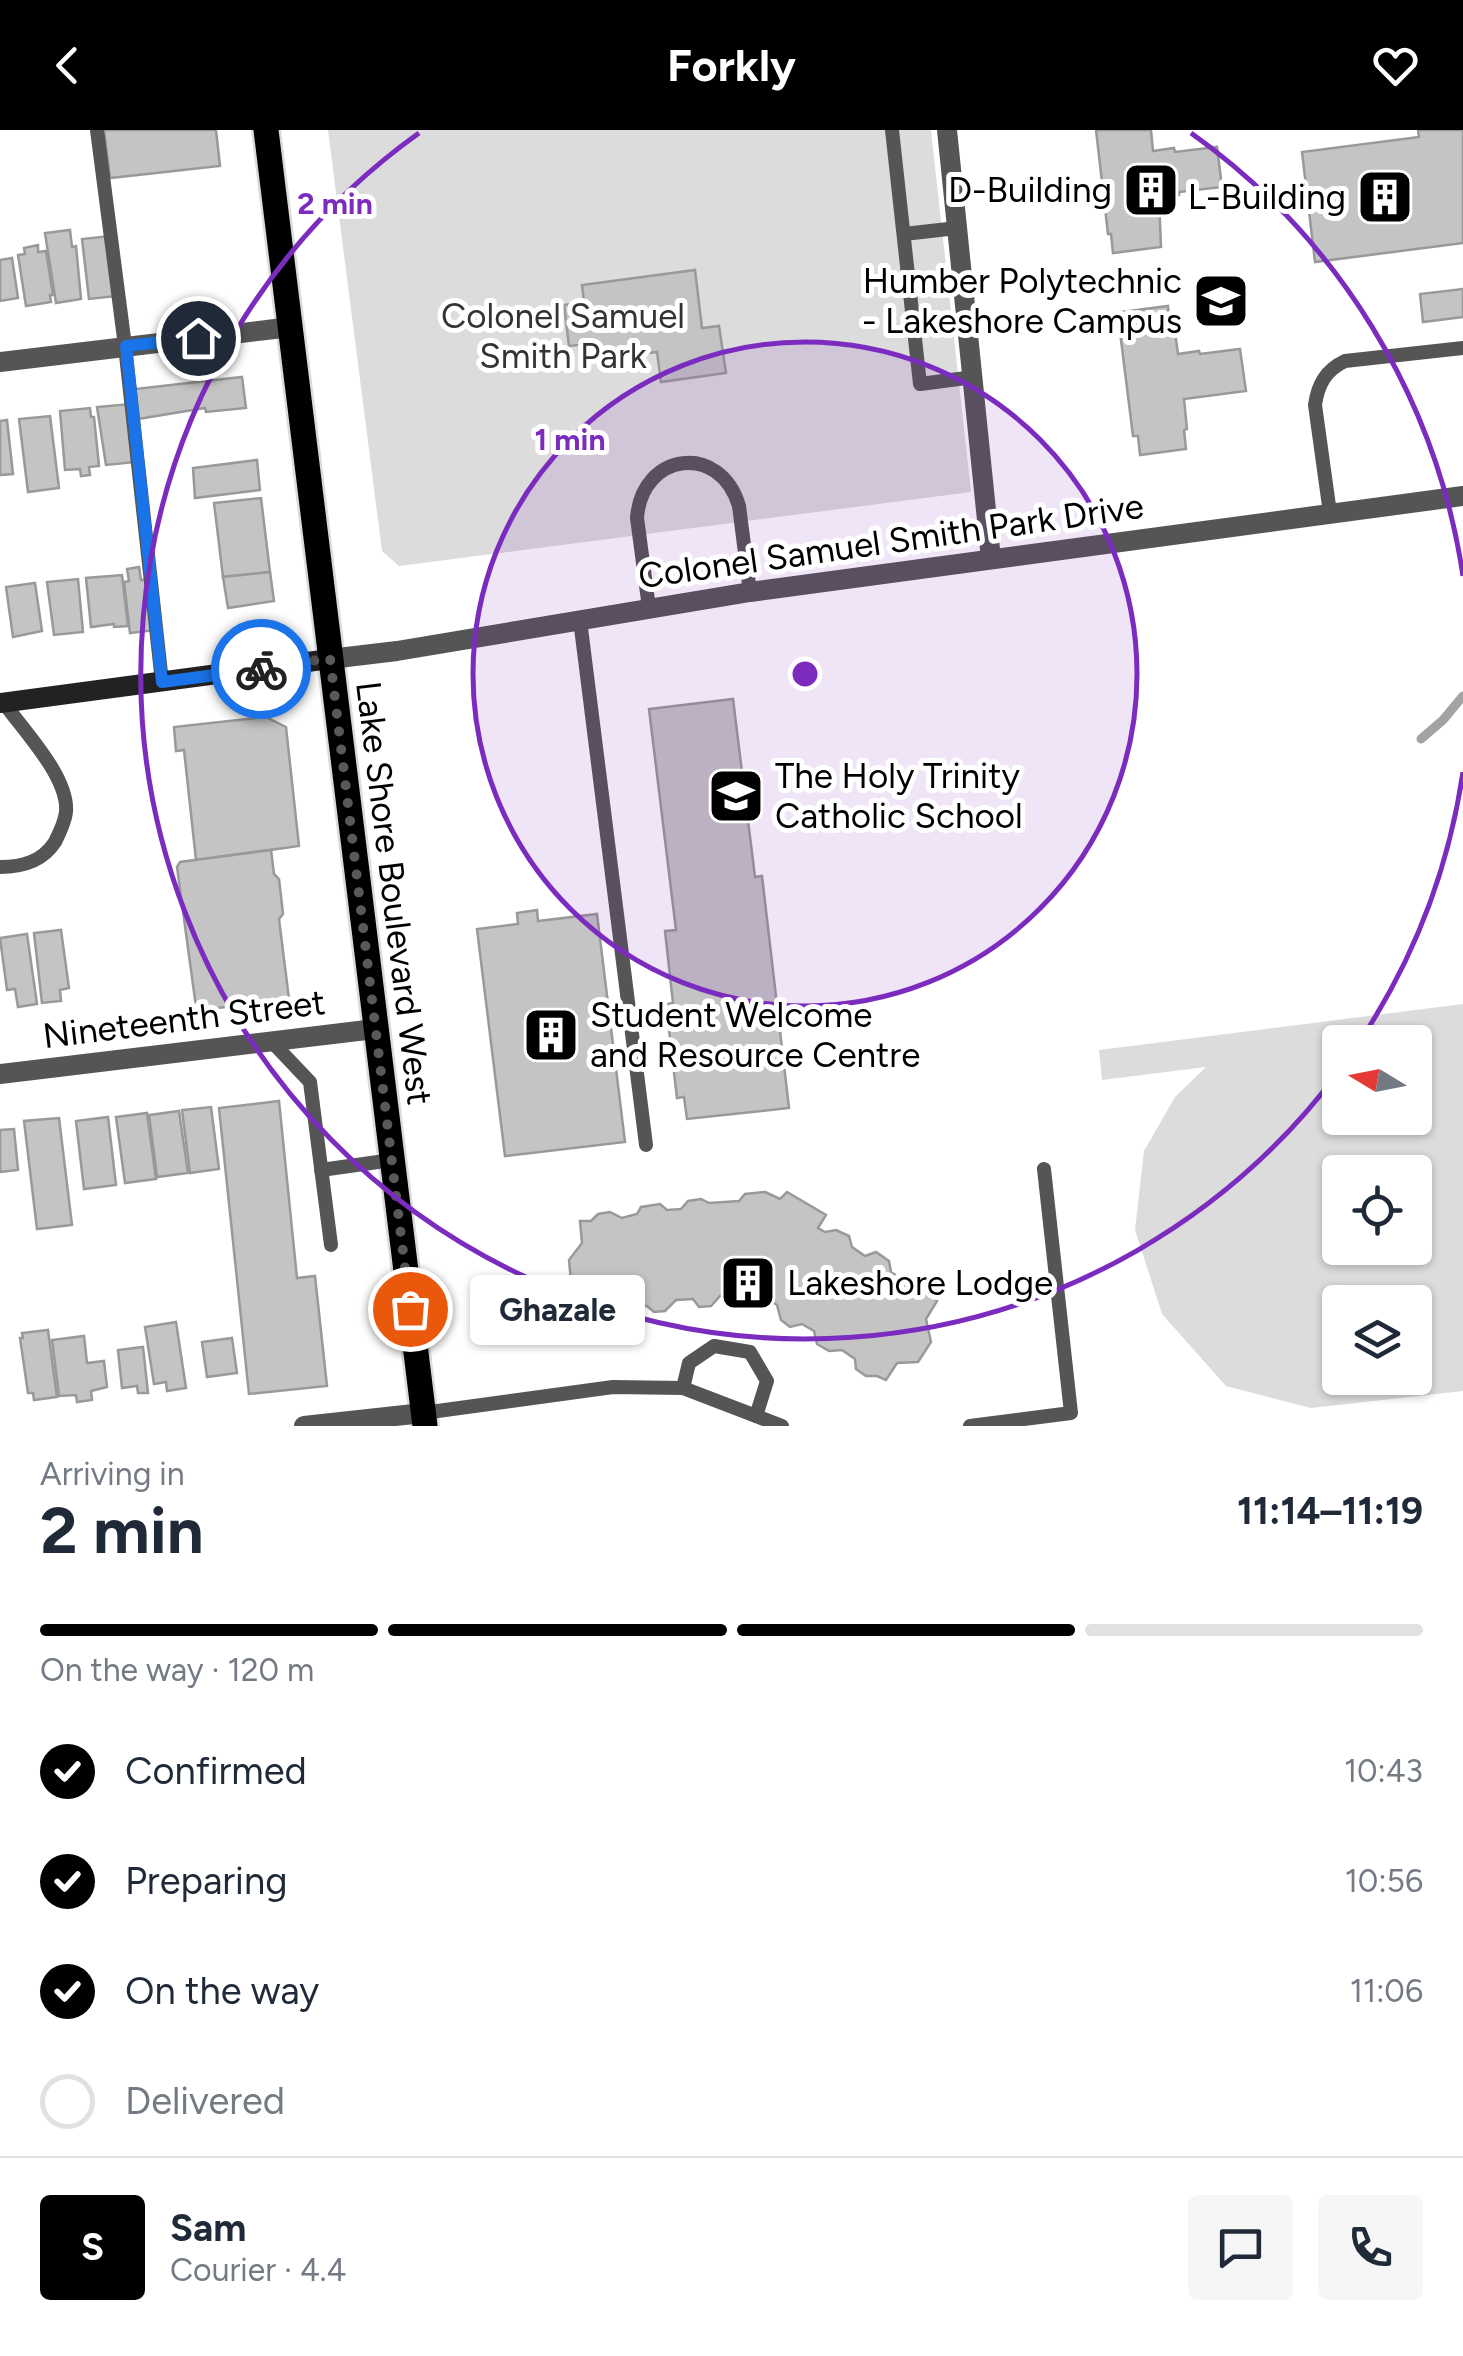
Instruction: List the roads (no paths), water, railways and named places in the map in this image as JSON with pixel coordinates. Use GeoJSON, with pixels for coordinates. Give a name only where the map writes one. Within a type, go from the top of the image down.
{"type":"FeatureCollection","features":[{"type":"Feature","properties":{"kind":"main road","name":"Lake Shore Boulevard West"},"geometry":{"type":"LineString","coordinates":[[266,130],[424,1420]]}},
{"type":"Feature","properties":{"kind":"main road"},"geometry":{"type":"LineString","coordinates":[[2,703],[330,658]]}},
{"type":"Feature","properties":{"kind":"street"},"geometry":{"type":"LineString","coordinates":[[947,130],[991,559]]}},
{"type":"Feature","properties":{"kind":"street"},"geometry":{"type":"LineString","coordinates":[[0,362],[290,327]]}},
{"type":"Feature","properties":{"kind":"street","name":"Colonel Samuel Smith Park Drive"},"geometry":{"type":"LineString","coordinates":[[330,658],[750,592],[1463,496]]}},
{"type":"Feature","properties":{"kind":"street","name":"Nineteenth Street"},"geometry":{"type":"LineString","coordinates":[[0,1074],[375,1029]]}},
{"type":"Feature","properties":{"kind":"street"},"geometry":{"type":"LineString","coordinates":[[304,1426],[424,1420]]}},
{"type":"Feature","properties":{"kind":"lane"},"geometry":{"type":"LineString","coordinates":[[97,130],[126,346],[162,682]]}},
{"type":"Feature","properties":{"kind":"lane"},"geometry":{"type":"LineString","coordinates":[[892,130],[920,384],[974,377]]}},
{"type":"Feature","properties":{"kind":"lane"},"geometry":{"type":"LineString","coordinates":[[904,234],[958,228]]}},
{"type":"Feature","properties":{"kind":"lane"},"geometry":{"type":"LineString","coordinates":[[1330,513],[1315,405],[1328,372],[1345,361],[1463,348]]}},
{"type":"Feature","properties":{"kind":"lane"},"geometry":{"type":"LineString","coordinates":[[649,608],[638,504],[650,480],[674,464],[703,464],[716,470],[735,492],[750,592]]}},
{"type":"Feature","properties":{"kind":"lane"},"geometry":{"type":"LineString","coordinates":[[580,620],[646,1145]]}},
{"type":"Feature","properties":{"kind":"lane"},"geometry":{"type":"LineString","coordinates":[[0,867],[19,867],[48,852],[66,812],[63,791],[54,772],[2,703]]}},
{"type":"Feature","properties":{"kind":"lane"},"geometry":{"type":"LineString","coordinates":[[273,1043],[310,1082],[331,1245]]}},
{"type":"Feature","properties":{"kind":"lane"},"geometry":{"type":"LineString","coordinates":[[321,1170],[392,1160]]}},
{"type":"Feature","properties":{"kind":"lane"},"geometry":{"type":"LineString","coordinates":[[970,1426],[1070,1413],[1044,1169]]}},
{"type":"Feature","properties":{"kind":"lane"},"geometry":{"type":"LineString","coordinates":[[683,1388],[689,1363],[714,1346],[750,1352],[767,1381],[756,1416]]}},
{"type":"Feature","properties":{"kind":"lane"},"geometry":{"type":"LineString","coordinates":[[424,1420],[613,1387],[683,1388],[782,1426]]}},
{"type":"Feature","properties":{"kind":"waterway"},"geometry":{"type":"LineString","coordinates":[[1421,739],[1463,696]]}},
{"type":"Feature","properties":{"kind":"tram line"},"geometry":{"type":"LineString","coordinates":[[259,130],[418,1426]]}},
{"type":"Feature","properties":{"kind":"place","name":"D-Building"},"geometry":{"type":"Point","coordinates":[1151,190]}},
{"type":"Feature","properties":{"kind":"place","name":"L-Building"},"geometry":{"type":"Point","coordinates":[1385,197]}},
{"type":"Feature","properties":{"kind":"place","name":"Humber Polytechnic - Lakeshore Campus"},"geometry":{"type":"Point","coordinates":[1221,301]}},
{"type":"Feature","properties":{"kind":"place","name":"The Holy Trinity Catholic School"},"geometry":{"type":"Point","coordinates":[736,796]}},
{"type":"Feature","properties":{"kind":"place","name":"Student Welcome and Resource Centre"},"geometry":{"type":"Point","coordinates":[551,1035]}},
{"type":"Feature","properties":{"kind":"place","name":"Lakeshore Lodge"},"geometry":{"type":"Point","coordinates":[748,1283]}},
{"type":"Feature","properties":{"kind":"place","name":"Ghazale"},"geometry":{"type":"Point","coordinates":[410,1309]}},
{"type":"Feature","properties":{"kind":"park label","name":"Colonel Samuel Smith Park"},"geometry":{"type":"Point","coordinates":[563,336]}}]}
